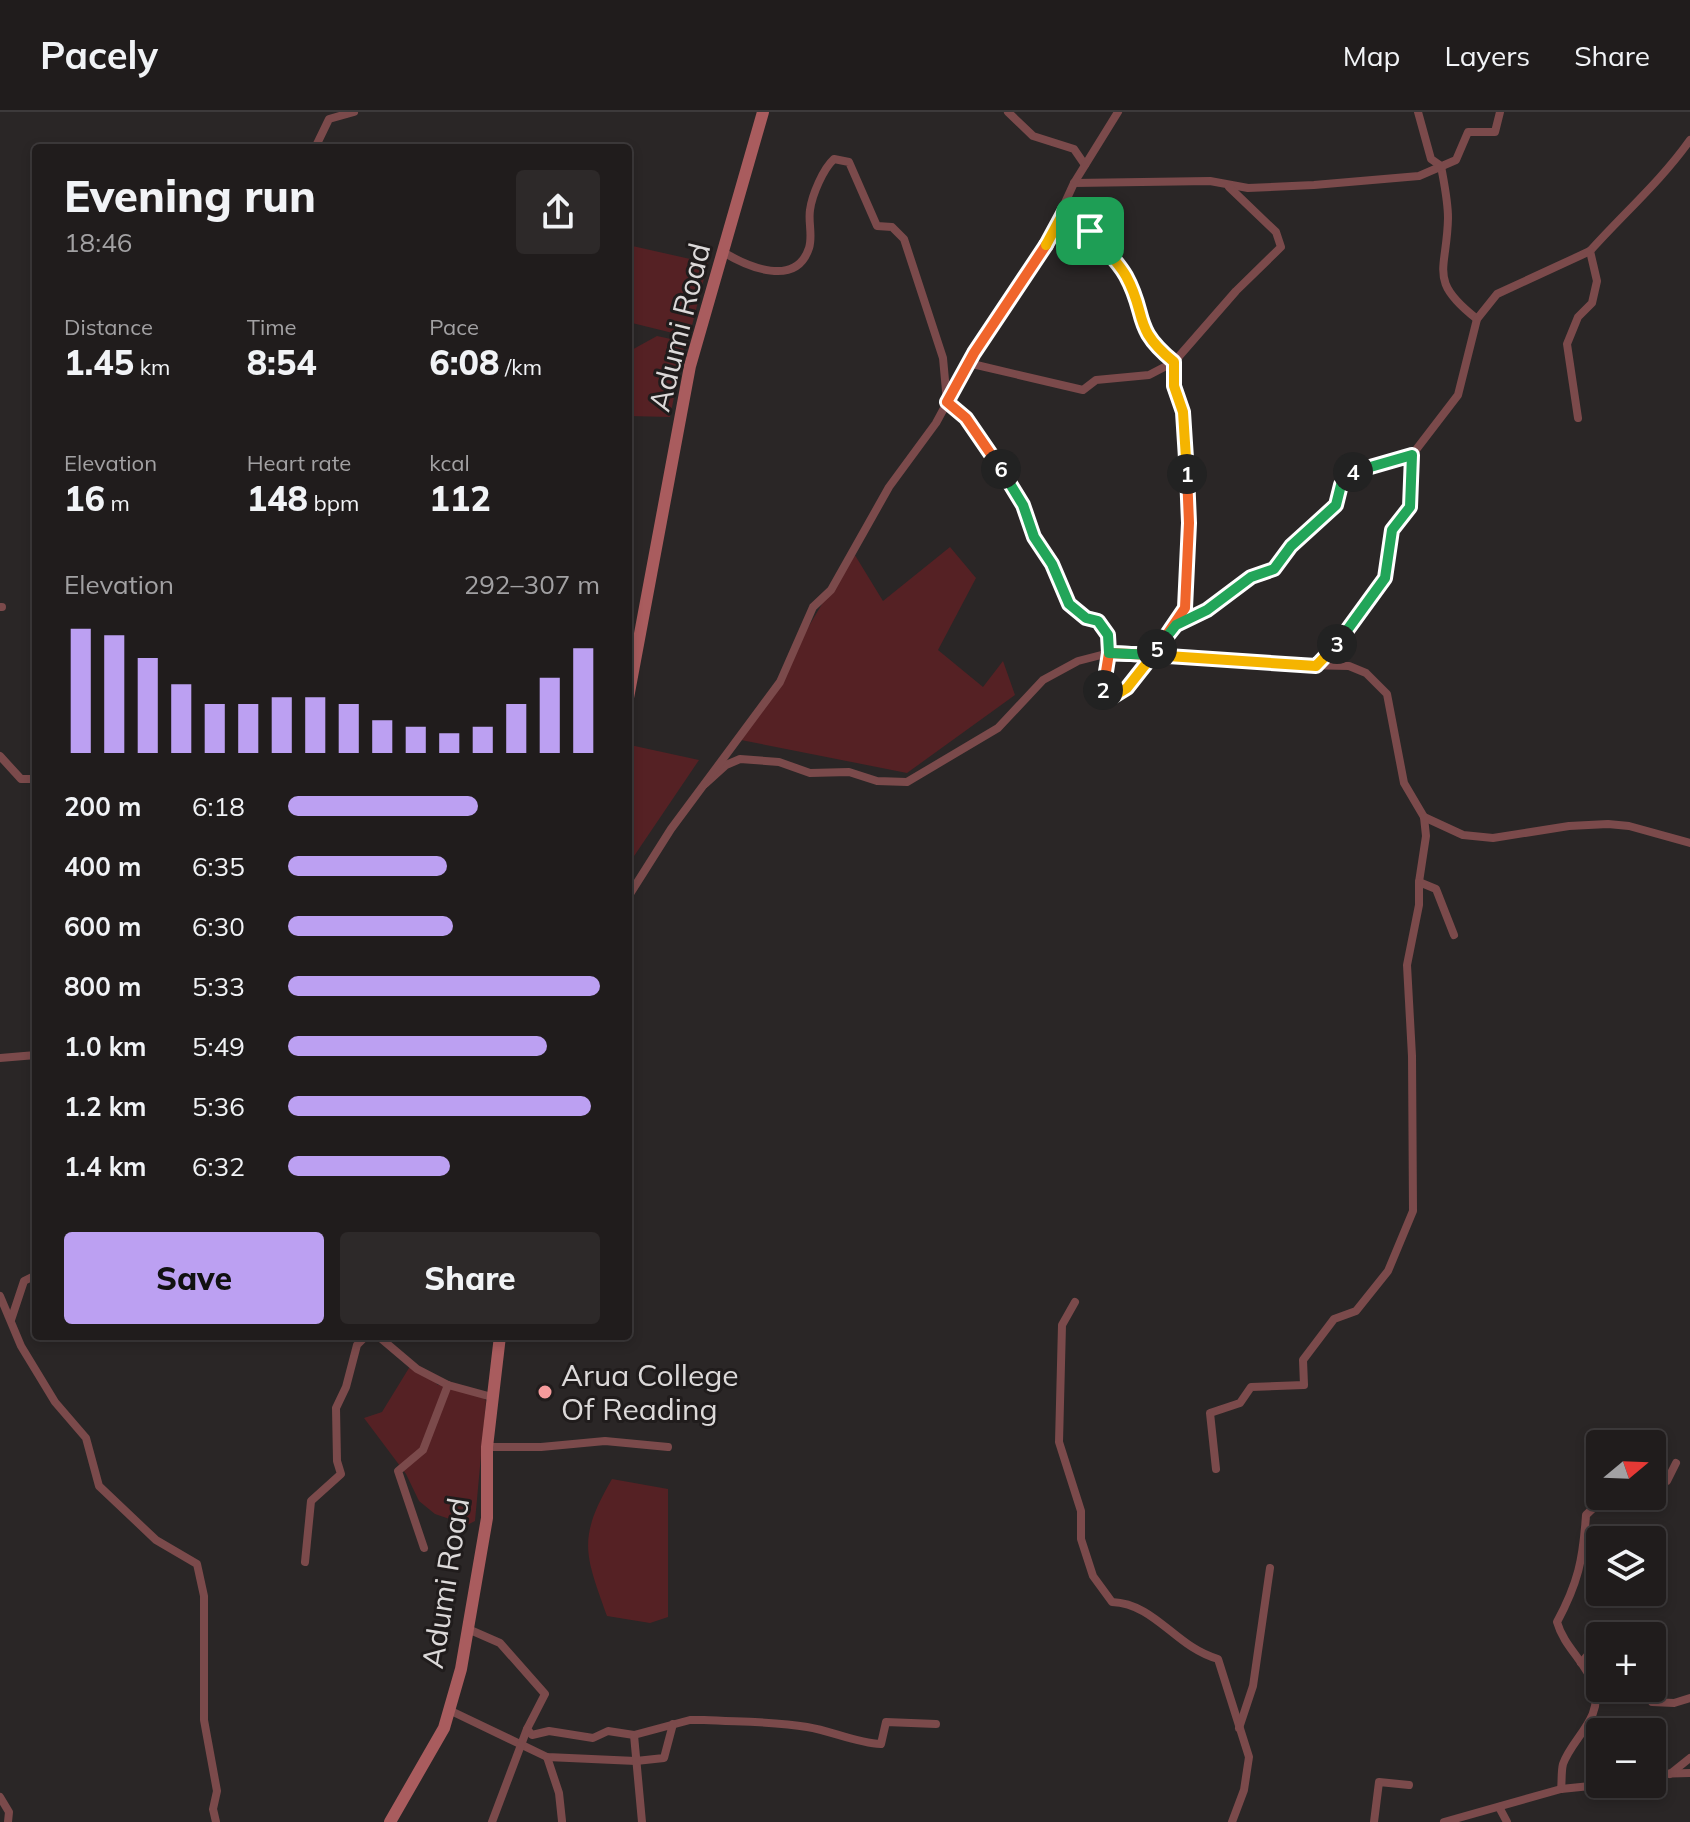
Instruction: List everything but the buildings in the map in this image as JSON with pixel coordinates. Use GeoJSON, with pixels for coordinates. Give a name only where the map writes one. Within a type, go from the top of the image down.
{"type":"FeatureCollection","features":[{"type":"Feature","properties":{"kind":"main road","name":"Adumi Road"},"geometry":{"type":"LineString","coordinates":[[632,677],[690,366],[763,112]]}},
{"type":"Feature","properties":{"kind":"main road","name":"Adumi Road"},"geometry":{"type":"LineString","coordinates":[[390,1822],[444,1728],[468,1629],[487,1518],[487,1447],[499,1340]]}},
{"type":"Feature","properties":{"kind":"street"},"geometry":{"type":"LineString","coordinates":[[317,144],[329,119],[354,112]]}},
{"type":"Feature","properties":{"kind":"street"},"geometry":{"type":"LineString","coordinates":[[1008,112],[1033,136],[1074,149],[1085,165]]}},
{"type":"Feature","properties":{"kind":"street"},"geometry":{"type":"LineString","coordinates":[[632,891],[780,682],[813,607],[831,590],[889,487],[1042,253],[1065,210],[1074,183],[1118,112]]}},
{"type":"Feature","properties":{"kind":"street"},"geometry":{"type":"LineString","coordinates":[[1418,112],[1431,159],[1441,166],[1448,218],[1442,268],[1445,286],[1457,304],[1477,319]]}},
{"type":"Feature","properties":{"kind":"street"},"geometry":{"type":"LineString","coordinates":[[1074,183],[1210,181],[1229,186],[1363,182],[1419,176],[1456,160],[1468,132],[1495,132],[1500,112]]}},
{"type":"Feature","properties":{"kind":"street"},"geometry":{"type":"LineString","coordinates":[[1316,666],[1364,612],[1385,578],[1392,530],[1410,507],[1412,455],[1458,395],[1477,319],[1497,294],[1590,251],[1628,215],[1638,197],[1675,162],[1690,140]]}},
{"type":"Feature","properties":{"kind":"street"},"geometry":{"type":"LineString","coordinates":[[723,252],[760,271],[787,269],[805,260],[811,244],[810,209],[826,166],[834,159],[849,162],[877,226],[892,227],[904,239],[943,358],[947,402],[966,418],[990,449],[1023,505],[1034,537],[1052,564],[1069,604],[1086,618],[1098,621],[1108,635],[1109,653],[1103,691],[1106,701],[1127,688],[1176,625],[1185,608],[1189,523],[1183,412],[1174,386],[1174,362]]}},
{"type":"Feature","properties":{"kind":"street"},"geometry":{"type":"LineString","coordinates":[[968,363],[1083,390],[1096,380],[1149,375],[1174,362],[1236,291],[1281,247],[1276,232],[1229,186]]}},
{"type":"Feature","properties":{"kind":"street"},"geometry":{"type":"LineString","coordinates":[[1065,210],[1090,231],[1125,274],[1139,321],[1152,344],[1174,362]]}},
{"type":"Feature","properties":{"kind":"street"},"geometry":{"type":"LineString","coordinates":[[1578,418],[1567,344],[1578,317],[1592,303],[1597,281],[1590,251]]}},
{"type":"Feature","properties":{"kind":"street"},"geometry":{"type":"LineString","coordinates":[[1176,625],[1207,610],[1251,577],[1274,569],[1291,546],[1336,505],[1341,485],[1353,471],[1412,455]]}},
{"type":"Feature","properties":{"kind":"street"},"geometry":{"type":"LineString","coordinates":[[705,784],[726,765],[740,759],[779,762],[810,773],[849,772],[877,781],[907,782],[998,728],[1043,680],[1078,661],[1109,653],[1349,666],[1366,673],[1387,694],[1404,783],[1424,817],[1426,836],[1419,905],[1407,965],[1412,1056],[1413,1211],[1388,1271],[1356,1311],[1334,1319],[1303,1360],[1304,1385],[1251,1387],[1240,1403],[1210,1413],[1216,1469]]}},
{"type":"Feature","properties":{"kind":"street"},"geometry":{"type":"LineString","coordinates":[[0,756],[21,779],[32,779]]}},
{"type":"Feature","properties":{"kind":"street"},"geometry":{"type":"LineString","coordinates":[[1424,817],[1463,835],[1493,838],[1569,826],[1608,824],[1629,826],[1690,843]]}},
{"type":"Feature","properties":{"kind":"street"},"geometry":{"type":"LineString","coordinates":[[1419,882],[1436,889],[1454,935]]}},
{"type":"Feature","properties":{"kind":"street"},"geometry":{"type":"LineString","coordinates":[[0,1058],[32,1055]]}},
{"type":"Feature","properties":{"kind":"street"},"geometry":{"type":"LineString","coordinates":[[11,1320],[24,1281],[32,1277]]}},
{"type":"Feature","properties":{"kind":"street"},"geometry":{"type":"LineString","coordinates":[[0,1296],[21,1346],[55,1402],[86,1438],[99,1486],[156,1540],[197,1564],[204,1596],[204,1720],[217,1791],[213,1809],[216,1822]]}},
{"type":"Feature","properties":{"kind":"street"},"geometry":{"type":"LineString","coordinates":[[1075,1302],[1062,1325],[1059,1442],[1081,1511],[1081,1539],[1093,1576],[1112,1602],[1134,1603],[1199,1654],[1218,1659],[1249,1757],[1244,1790],[1232,1822]]}},
{"type":"Feature","properties":{"kind":"street"},"geometry":{"type":"LineString","coordinates":[[305,1562],[311,1501],[341,1474],[337,1461],[336,1408],[357,1345],[362,1340]]}},
{"type":"Feature","properties":{"kind":"street"},"geometry":{"type":"LineString","coordinates":[[383,1340],[417,1369],[448,1385],[492,1397]]}},
{"type":"Feature","properties":{"kind":"street"},"geometry":{"type":"LineString","coordinates":[[424,1548],[398,1471],[423,1450],[448,1385]]}},
{"type":"Feature","properties":{"kind":"street"},"geometry":{"type":"LineString","coordinates":[[487,1447],[541,1447],[605,1441],[668,1447]]}},
{"type":"Feature","properties":{"kind":"street"},"geometry":{"type":"LineString","coordinates":[[1666,1481],[1676,1463]]}},
{"type":"Feature","properties":{"kind":"street"},"geometry":{"type":"LineString","coordinates":[[1561,1789],[1564,1764],[1589,1722],[1596,1699],[1594,1685],[1561,1637],[1557,1622],[1576,1586],[1584,1557],[1586,1515],[1591,1510]]}},
{"type":"Feature","properties":{"kind":"street"},"geometry":{"type":"LineString","coordinates":[[1239,1729],[1253,1686],[1270,1568]]}},
{"type":"Feature","properties":{"kind":"street"},"geometry":{"type":"LineString","coordinates":[[468,1629],[500,1643],[545,1694],[519,1746],[492,1822]]}},
{"type":"Feature","properties":{"kind":"street"},"geometry":{"type":"LineString","coordinates":[[1581,1663],[1586,1657]]}},
{"type":"Feature","properties":{"kind":"street"},"geometry":{"type":"LineString","coordinates":[[1652,1702],[1674,1703],[1690,1698]]}},
{"type":"Feature","properties":{"kind":"street"},"geometry":{"type":"LineString","coordinates":[[449,1710],[547,1757],[636,1761],[664,1758],[673,1724]]}},
{"type":"Feature","properties":{"kind":"street"},"geometry":{"type":"LineString","coordinates":[[527,1729],[532,1735],[549,1731],[593,1738],[608,1731],[634,1735],[673,1724],[704,1720],[803,1726],[881,1744],[886,1722],[936,1724]]}},
{"type":"Feature","properties":{"kind":"street"},"geometry":{"type":"LineString","coordinates":[[634,1735],[642,1822]]}},
{"type":"Feature","properties":{"kind":"street"},"geometry":{"type":"LineString","coordinates":[[547,1757],[559,1793],[562,1821]]}},
{"type":"Feature","properties":{"kind":"street"},"geometry":{"type":"LineString","coordinates":[[1670,1774],[1690,1758]]}},
{"type":"Feature","properties":{"kind":"street"},"geometry":{"type":"LineString","coordinates":[[1666,1774],[1690,1773]]}},
{"type":"Feature","properties":{"kind":"street"},"geometry":{"type":"LineString","coordinates":[[1374,1822],[1379,1782],[1409,1785]]}},
{"type":"Feature","properties":{"kind":"street"},"geometry":{"type":"LineString","coordinates":[[1444,1822],[1561,1789],[1586,1786]]}},
{"type":"Feature","properties":{"kind":"street"},"geometry":{"type":"LineString","coordinates":[[0,1797],[9,1812],[8,1822]]}},
{"type":"Feature","properties":{"kind":"street"},"geometry":{"type":"LineString","coordinates":[[1499,1807],[1507,1822]]}},
{"type":"Feature","properties":{"kind":"shaded area"},"geometry":{"type":"Polygon","coordinates":[[[632,246],[708,263],[689,337],[632,323],[632,246]]]}},
{"type":"Feature","properties":{"kind":"shaded area"},"geometry":{"type":"Polygon","coordinates":[[[657,336],[685,342],[670,417],[632,416],[632,350],[657,336]]]}},
{"type":"Feature","properties":{"kind":"shaded area"},"geometry":{"type":"Polygon","coordinates":[[[950,547],[976,578],[938,650],[983,687],[1003,661],[1015,695],[907,773],[741,740],[853,552],[883,601],[950,547]]]}},
{"type":"Feature","properties":{"kind":"shaded area"},"geometry":{"type":"Polygon","coordinates":[[[632,745],[699,760],[632,859],[632,745]]]}},
{"type":"Feature","properties":{"kind":"shaded area"},"geometry":{"type":"Polygon","coordinates":[[[419,1367],[438,1385],[471,1388],[486,1401],[475,1521],[467,1525],[435,1514],[419,1501],[406,1474],[364,1418],[382,1412],[409,1368],[419,1367]]]}},
{"type":"Feature","properties":{"kind":"shaded area"},"geometry":{"type":"Polygon","coordinates":[[[612,1479],[668,1489],[668,1617],[650,1623],[607,1616],[594,1577],[588,1547],[589,1532],[612,1479]]]}},
{"type":"Feature","properties":{"kind":"place","name":"Arua College Of Reading"},"geometry":{"type":"Point","coordinates":[545,1392]}},
{"type":"Feature","properties":{"kind":"route"},"geometry":{"type":"LineString","coordinates":[[1090,231],[1065,210],[1042,253],[974,353],[947,402],[966,418],[990,449],[1023,505],[1034,537],[1052,564],[1069,604],[1086,618],[1098,621],[1108,635],[1109,653],[1153,655],[1176,625],[1207,610],[1251,577],[1274,569],[1291,546],[1336,505],[1341,485],[1353,471],[1412,455],[1414,481],[1410,507],[1392,530],[1385,578],[1364,612],[1316,666],[1153,655],[1127,688],[1106,701],[1102,697],[1109,653],[1153,655],[1185,608],[1188,481],[1182,441],[1183,412],[1174,386],[1174,362],[1152,344],[1139,321],[1134,295],[1125,274],[1090,231]]}}]}
